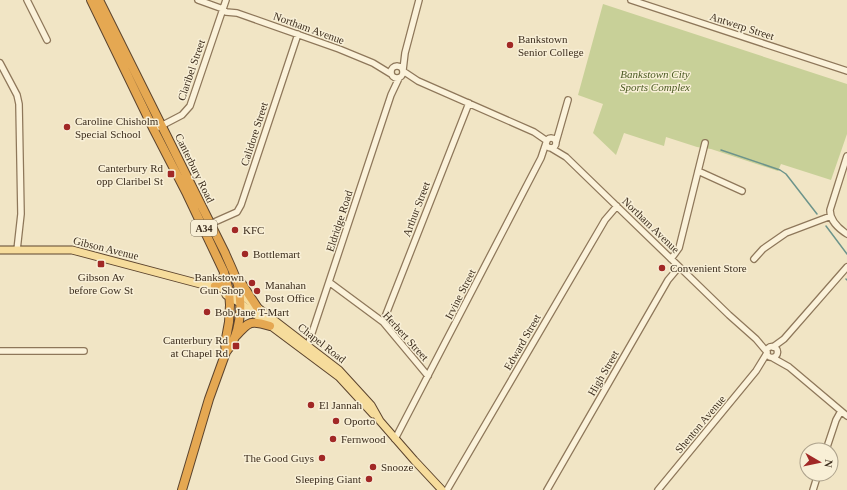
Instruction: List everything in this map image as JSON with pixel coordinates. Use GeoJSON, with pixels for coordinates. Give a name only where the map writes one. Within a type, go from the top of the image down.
{"type":"FeatureCollection","features":[{"type":"Feature","properties":{"kind":"highway","name":"Canterbury Road"},"geometry":{"type":"LineString","coordinates":[[91,0],[225,253],[238,286],[239,319],[234,338],[226,352],[209,399],[182,490]]}},
{"type":"Feature","properties":{"kind":"highway","name":"Canterbury Road"},"geometry":{"type":"LineString","coordinates":[[99,0],[224,272],[229,293],[229,322],[225,344],[226,352]]}},
{"type":"Feature","properties":{"kind":"highway"},"geometry":{"type":"LineString","coordinates":[[215,286],[223,280],[224,272]]}},
{"type":"Feature","properties":{"kind":"highway"},"geometry":{"type":"LineString","coordinates":[[235,277],[242,284],[258,307]]}},
{"type":"Feature","properties":{"kind":"highway"},"geometry":{"type":"LineString","coordinates":[[234,338],[242,328],[251,322],[257,322],[270,326]]}},
{"type":"Feature","properties":{"kind":"main road","name":"Gibson Avenue"},"geometry":{"type":"LineString","coordinates":[[0,250],[72,250],[229,293]]}},
{"type":"Feature","properties":{"kind":"main road","name":"Gibson Avenue"},"geometry":{"type":"LineString","coordinates":[[204,285],[215,286],[239,299]]}},
{"type":"Feature","properties":{"kind":"main road","name":"Chapel Road"},"geometry":{"type":"LineString","coordinates":[[239,299],[244,297],[258,307],[345,383],[442,490]]}},
{"type":"Feature","properties":{"kind":"main road","name":"Chapel Road"},"geometry":{"type":"LineString","coordinates":[[239,299],[270,326],[307,349]]}},
{"type":"Feature","properties":{"kind":"street"},"geometry":{"type":"LineString","coordinates":[[27,0],[47,40]]}},
{"type":"Feature","properties":{"kind":"street","name":"Northam Avenue"},"geometry":{"type":"LineString","coordinates":[[198,0],[223,9],[226,12],[237,13],[339,49],[395,73],[418,80],[534,132],[545,134],[566,157],[679,267],[756,339],[767,353]]}},
{"type":"Feature","properties":{"kind":"street","name":"Claribel Street"},"geometry":{"type":"LineString","coordinates":[[158,128],[184,113],[190,106],[226,0]]}},
{"type":"Feature","properties":{"kind":"street","name":"Eldridge Road"},"geometry":{"type":"LineString","coordinates":[[395,73],[402,76],[405,53],[419,0]]}},
{"type":"Feature","properties":{"kind":"street","name":"Antwerp Street"},"geometry":{"type":"LineString","coordinates":[[631,0],[652,3],[847,71]]}},
{"type":"Feature","properties":{"kind":"street","name":"Calidore Street"},"geometry":{"type":"LineString","coordinates":[[210,224],[237,212],[241,206],[298,34]]}},
{"type":"Feature","properties":{"kind":"street","name":"Eldridge Road"},"geometry":{"type":"LineString","coordinates":[[307,349],[391,95],[395,73],[405,53]]}},
{"type":"Feature","properties":{"kind":"street"},"geometry":{"type":"LineString","coordinates":[[1,66],[19,104],[21,214],[17,250]]}},
{"type":"Feature","properties":{"kind":"street","name":"Northam Avenue"},"geometry":{"type":"LineString","coordinates":[[403,70],[418,80]]}},
{"type":"Feature","properties":{"kind":"street","name":"Irvine Street"},"geometry":{"type":"LineString","coordinates":[[395,439],[541,158],[552,143],[560,127],[568,100]]}},
{"type":"Feature","properties":{"kind":"street","name":"Arthur Street"},"geometry":{"type":"LineString","coordinates":[[383,322],[468,103]]}},
{"type":"Feature","properties":{"kind":"street"},"geometry":{"type":"LineString","coordinates":[[671,259],[679,248],[705,143]]}},
{"type":"Feature","properties":{"kind":"street"},"geometry":{"type":"LineString","coordinates":[[847,156],[831,204],[831,216],[835,224],[847,234]]}},
{"type":"Feature","properties":{"kind":"street"},"geometry":{"type":"LineString","coordinates":[[698,171],[742,191]]}},
{"type":"Feature","properties":{"kind":"street","name":"Edward Street"},"geometry":{"type":"LineString","coordinates":[[447,490],[604,220],[617,206]]}},
{"type":"Feature","properties":{"kind":"street"},"geometry":{"type":"LineString","coordinates":[[754,259],[763,249],[786,233],[831,216]]}},
{"type":"Feature","properties":{"kind":"street","name":"High Street"},"geometry":{"type":"LineString","coordinates":[[547,490],[668,280],[679,267]]}},
{"type":"Feature","properties":{"kind":"street"},"geometry":{"type":"LineString","coordinates":[[847,267],[784,339],[773,347],[769,348],[767,353],[769,357],[789,367],[847,416]]}},
{"type":"Feature","properties":{"kind":"street","name":"Herbert Street"},"geometry":{"type":"LineString","coordinates":[[329,282],[383,322],[428,376]]}},
{"type":"Feature","properties":{"kind":"street","name":"Northam Avenue"},"geometry":{"type":"LineString","coordinates":[[756,339],[773,347]]}},
{"type":"Feature","properties":{"kind":"street"},"geometry":{"type":"LineString","coordinates":[[772,358],[777,356],[784,339]]}},
{"type":"Feature","properties":{"kind":"street"},"geometry":{"type":"LineString","coordinates":[[773,347],[777,349],[789,367]]}},
{"type":"Feature","properties":{"kind":"street"},"geometry":{"type":"LineString","coordinates":[[0,351],[84,351]]}},
{"type":"Feature","properties":{"kind":"street","name":"Shenton Avenue"},"geometry":{"type":"LineString","coordinates":[[658,490],[756,371],[767,353]]}},
{"type":"Feature","properties":{"kind":"street","name":"Shenton Avenue"},"geometry":{"type":"LineString","coordinates":[[756,371],[772,358]]}},
{"type":"Feature","properties":{"kind":"street"},"geometry":{"type":"LineString","coordinates":[[829,442],[836,420],[841,411]]}},
{"type":"Feature","properties":{"kind":"green space","name":"Bankstown City Sports Complex"},"geometry":{"type":"Polygon","coordinates":[[[603,4],[847,84],[847,134],[831,180],[781,164],[778,171],[711,149],[697,147],[666,137],[664,146],[624,133],[616,155],[593,133],[603,104],[578,95],[603,4]]]}},
{"type":"Feature","properties":{"kind":"waterway"},"geometry":{"type":"LineString","coordinates":[[721,150],[780,170],[786,174],[817,214]]}},
{"type":"Feature","properties":{"kind":"waterway"},"geometry":{"type":"LineString","coordinates":[[826,226],[847,254]]}},
{"type":"Feature","properties":{"kind":"place","name":"Bankstown Senior College"},"geometry":{"type":"Point","coordinates":[510,45]}},
{"type":"Feature","properties":{"kind":"place","name":"Caroline Chisholm Special School"},"geometry":{"type":"Point","coordinates":[67,127]}},
{"type":"Feature","properties":{"kind":"place","name":"Canterbury Rd opp Claribel St"},"geometry":{"type":"Point","coordinates":[171,174]}},
{"type":"Feature","properties":{"kind":"place","name":"KFC"},"geometry":{"type":"Point","coordinates":[235,230]}},
{"type":"Feature","properties":{"kind":"place","name":"Bottlemart"},"geometry":{"type":"Point","coordinates":[245,254]}},
{"type":"Feature","properties":{"kind":"place","name":"Gibson Av before Gow St"},"geometry":{"type":"Point","coordinates":[101,264]}},
{"type":"Feature","properties":{"kind":"place","name":"Convenient Store"},"geometry":{"type":"Point","coordinates":[662,268]}},
{"type":"Feature","properties":{"kind":"place","name":"Bankstown Gun Shop"},"geometry":{"type":"Point","coordinates":[252,283]}},
{"type":"Feature","properties":{"kind":"place","name":"Manahan Post Office"},"geometry":{"type":"Point","coordinates":[257,291]}},
{"type":"Feature","properties":{"kind":"place","name":"Bob Jane T-Mart"},"geometry":{"type":"Point","coordinates":[207,312]}},
{"type":"Feature","properties":{"kind":"place","name":"Canterbury Rd at Chapel Rd"},"geometry":{"type":"Point","coordinates":[236,346]}},
{"type":"Feature","properties":{"kind":"place","name":"El Jannah"},"geometry":{"type":"Point","coordinates":[311,405]}},
{"type":"Feature","properties":{"kind":"place","name":"Oporto"},"geometry":{"type":"Point","coordinates":[336,421]}},
{"type":"Feature","properties":{"kind":"place","name":"Fernwood"},"geometry":{"type":"Point","coordinates":[333,439]}},
{"type":"Feature","properties":{"kind":"place","name":"The Good Guys"},"geometry":{"type":"Point","coordinates":[322,458]}},
{"type":"Feature","properties":{"kind":"place","name":"Snooze"},"geometry":{"type":"Point","coordinates":[373,467]}},
{"type":"Feature","properties":{"kind":"place","name":"Sleeping Giant"},"geometry":{"type":"Point","coordinates":[369,479]}}]}
